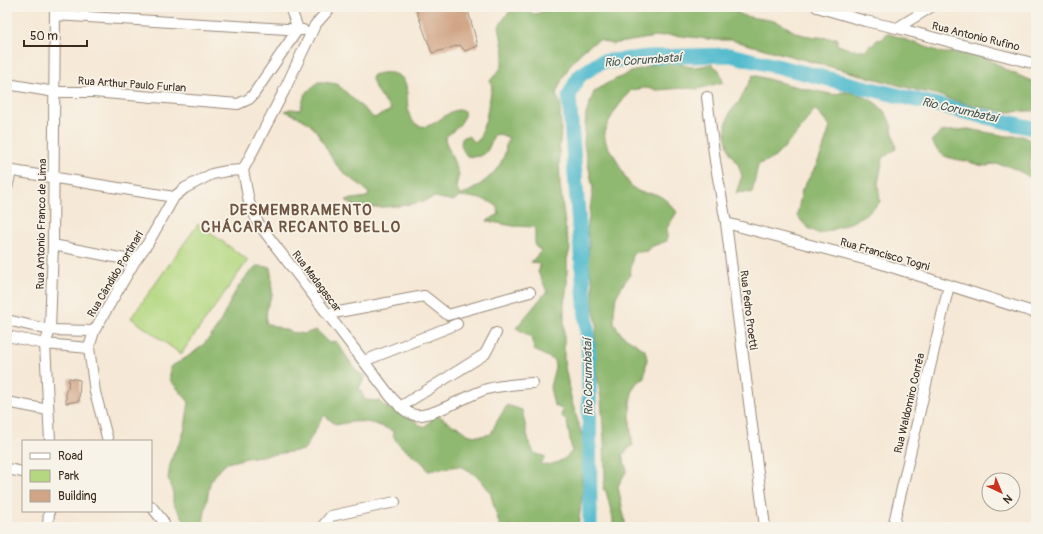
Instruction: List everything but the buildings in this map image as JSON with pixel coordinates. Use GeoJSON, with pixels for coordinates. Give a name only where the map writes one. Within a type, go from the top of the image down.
{"type":"FeatureCollection","features":[{"type":"Feature","properties":{"kind":"street"},"geometry":{"type":"LineString","coordinates":[[290,7],[298,29]]}},
{"type":"Feature","properties":{"kind":"street"},"geometry":{"type":"LineString","coordinates":[[243,170],[280,99],[312,32],[321,17],[331,7]]}},
{"type":"Feature","properties":{"kind":"street","name":"Rua Antonio Rufino"},"geometry":{"type":"LineString","coordinates":[[817,7],[865,21],[1036,64]]}},
{"type":"Feature","properties":{"kind":"street"},"geometry":{"type":"LineString","coordinates":[[897,28],[932,7]]}},
{"type":"Feature","properties":{"kind":"street"},"geometry":{"type":"LineString","coordinates":[[55,11],[298,29],[312,32]]}},
{"type":"Feature","properties":{"kind":"street","name":"Rua Antonio Franco de Lima"},"geometry":{"type":"LineString","coordinates":[[50,440],[45,344],[50,330],[53,245],[55,11]]}},
{"type":"Feature","properties":{"kind":"street","name":"Rua Arthur Paulo Furlan"},"geometry":{"type":"LineString","coordinates":[[7,84],[55,92],[93,92],[238,104],[249,99],[253,95],[298,29]]}},
{"type":"Feature","properties":{"kind":"street","name":"Rua Pedro Proetti"},"geometry":{"type":"LineString","coordinates":[[707,97],[715,161],[726,223],[765,527]]}},
{"type":"Feature","properties":{"kind":"street","name":"Rua Cândido Portinari"},"geometry":{"type":"LineString","coordinates":[[108,440],[95,392],[90,348],[94,331],[174,198],[185,188],[212,174],[243,170]]}},
{"type":"Feature","properties":{"kind":"street","name":"Rua Madagascar"},"geometry":{"type":"LineString","coordinates":[[243,170],[249,202],[258,223],[400,407],[408,412],[419,415],[435,411],[486,389],[505,385],[533,383]]}},
{"type":"Feature","properties":{"kind":"street"},"geometry":{"type":"LineString","coordinates":[[7,188],[9,171],[174,198]]}},
{"type":"Feature","properties":{"kind":"street","name":"Rua Francisco Togni"},"geometry":{"type":"LineString","coordinates":[[726,223],[879,263],[1036,313]]}},
{"type":"Feature","properties":{"kind":"street"},"geometry":{"type":"LineString","coordinates":[[53,245],[135,261]]}},
{"type":"Feature","properties":{"kind":"street","name":"Rua Waldomiro Corrêa"},"geometry":{"type":"LineString","coordinates":[[893,527],[949,285]]}},
{"type":"Feature","properties":{"kind":"street"},"geometry":{"type":"LineString","coordinates":[[328,314],[424,296],[448,315],[530,292]]}},
{"type":"Feature","properties":{"kind":"street"},"geometry":{"type":"LineString","coordinates":[[7,320],[50,330],[94,331]]}},
{"type":"Feature","properties":{"kind":"street"},"geometry":{"type":"LineString","coordinates":[[364,361],[457,324]]}},
{"type":"Feature","properties":{"kind":"street"},"geometry":{"type":"LineString","coordinates":[[400,407],[485,354],[496,333]]}},
{"type":"Feature","properties":{"kind":"street"},"geometry":{"type":"LineString","coordinates":[[7,336],[45,344],[90,348]]}},
{"type":"Feature","properties":{"kind":"street"},"geometry":{"type":"LineString","coordinates":[[7,402],[48,410]]}},
{"type":"Feature","properties":{"kind":"street"},"geometry":{"type":"LineString","coordinates":[[7,469],[22,472]]}},
{"type":"Feature","properties":{"kind":"street"},"geometry":{"type":"LineString","coordinates":[[322,527],[331,516],[395,502]]}},
{"type":"Feature","properties":{"kind":"street"},"geometry":{"type":"LineString","coordinates":[[152,507],[163,521],[165,527]]}},
{"type":"Feature","properties":{"kind":"street"},"geometry":{"type":"LineString","coordinates":[[48,527],[50,512]]}},
{"type":"Feature","properties":{"kind":"green space"},"geometry":{"type":"Polygon","coordinates":[[[519,7],[523,7],[534,14],[559,7],[731,7],[740,14],[752,18],[777,22],[794,32],[816,37],[837,38],[837,45],[853,50],[866,50],[877,40],[883,39],[887,33],[943,53],[973,53],[984,56],[1006,70],[1036,83],[1036,111],[1006,112],[961,102],[933,93],[924,92],[731,40],[668,35],[612,44],[599,40],[584,50],[572,62],[563,77],[556,94],[561,105],[559,152],[560,184],[566,232],[570,249],[567,259],[567,286],[564,303],[564,362],[572,402],[584,442],[586,476],[581,475],[583,488],[578,527],[500,527],[490,492],[481,480],[470,471],[459,466],[428,471],[420,460],[397,442],[393,431],[365,422],[352,422],[336,425],[324,415],[304,450],[247,458],[227,463],[217,472],[210,483],[203,523],[189,527],[173,503],[173,490],[168,478],[174,452],[181,441],[185,428],[189,402],[170,380],[170,367],[193,353],[204,344],[218,325],[239,286],[256,266],[270,267],[272,295],[267,307],[266,323],[291,332],[304,334],[316,330],[330,343],[336,341],[357,372],[366,376],[359,388],[365,400],[379,401],[388,408],[399,411],[424,428],[436,414],[473,436],[491,434],[507,405],[522,410],[529,442],[534,453],[546,457],[540,464],[553,464],[558,462],[572,451],[567,422],[561,415],[563,410],[554,405],[550,387],[555,367],[554,360],[534,350],[532,337],[516,328],[547,291],[538,272],[540,267],[538,263],[531,262],[541,251],[535,246],[535,227],[513,226],[487,221],[499,214],[497,207],[494,204],[480,199],[460,196],[486,180],[497,169],[505,154],[509,138],[500,134],[494,135],[488,150],[479,156],[467,156],[462,149],[461,142],[463,137],[468,136],[475,142],[479,140],[486,119],[492,87],[490,81],[501,68],[504,54],[499,26],[508,13],[519,7]]]}},
{"type":"Feature","properties":{"kind":"green space"},"geometry":{"type":"Polygon","coordinates":[[[669,59],[690,67],[699,67],[711,64],[719,70],[723,82],[698,89],[685,88],[657,90],[645,88],[631,90],[612,115],[605,132],[607,146],[615,157],[631,186],[640,192],[655,194],[661,197],[677,212],[667,228],[667,241],[650,247],[647,251],[633,253],[630,275],[616,297],[614,324],[622,335],[645,350],[647,359],[644,379],[637,383],[633,389],[631,397],[630,423],[633,445],[622,455],[627,470],[618,486],[626,527],[613,527],[613,519],[606,491],[603,489],[605,479],[604,439],[601,399],[596,369],[595,338],[597,325],[593,306],[593,283],[588,262],[589,244],[587,230],[593,188],[584,144],[586,114],[594,92],[606,84],[631,72],[669,59]]]}},
{"type":"Feature","properties":{"kind":"green space"},"geometry":{"type":"Polygon","coordinates":[[[380,73],[391,73],[399,76],[404,81],[406,88],[408,112],[411,119],[416,124],[428,126],[452,112],[458,110],[464,111],[461,123],[446,137],[445,140],[459,174],[456,186],[460,196],[453,201],[435,197],[421,202],[399,206],[364,208],[352,205],[346,200],[367,197],[369,194],[363,187],[337,166],[310,124],[285,111],[290,109],[300,110],[305,94],[318,82],[323,82],[337,84],[374,118],[391,110],[376,90],[372,79],[373,75],[380,73]]]}},
{"type":"Feature","properties":{"kind":"green space"},"geometry":{"type":"Polygon","coordinates":[[[753,75],[800,88],[832,94],[845,92],[854,93],[873,101],[883,110],[890,122],[896,149],[883,158],[878,184],[880,202],[873,209],[852,222],[819,234],[807,227],[797,216],[802,190],[816,166],[830,127],[815,109],[794,137],[775,157],[758,165],[752,193],[736,193],[742,176],[738,164],[730,153],[726,139],[726,125],[730,112],[739,102],[753,75]]]}},
{"type":"Feature","properties":{"kind":"green space"},"geometry":{"type":"Polygon","coordinates":[[[968,129],[1007,136],[1022,136],[1036,143],[1036,157],[1031,161],[1029,166],[1033,179],[1017,170],[1000,164],[982,166],[949,158],[942,154],[931,141],[941,132],[968,129]]]}},
{"type":"Feature","properties":{"kind":"green space"},"geometry":{"type":"Polygon","coordinates":[[[198,224],[248,260],[181,354],[131,318],[198,224]]]}},
{"type":"Feature","properties":{"kind":"waterway","name":"Rio Corumbataí"},"geometry":{"type":"LineString","coordinates":[[590,527],[589,356],[569,96],[579,76],[601,62],[648,57],[730,55],[1036,129]]}},
{"type":"Feature","properties":{"kind":"district","name":"DESMEMBRAMENTO CHÁCARA RECANTO BELLO"},"geometry":{"type":"Point","coordinates":[301,218]}}]}
